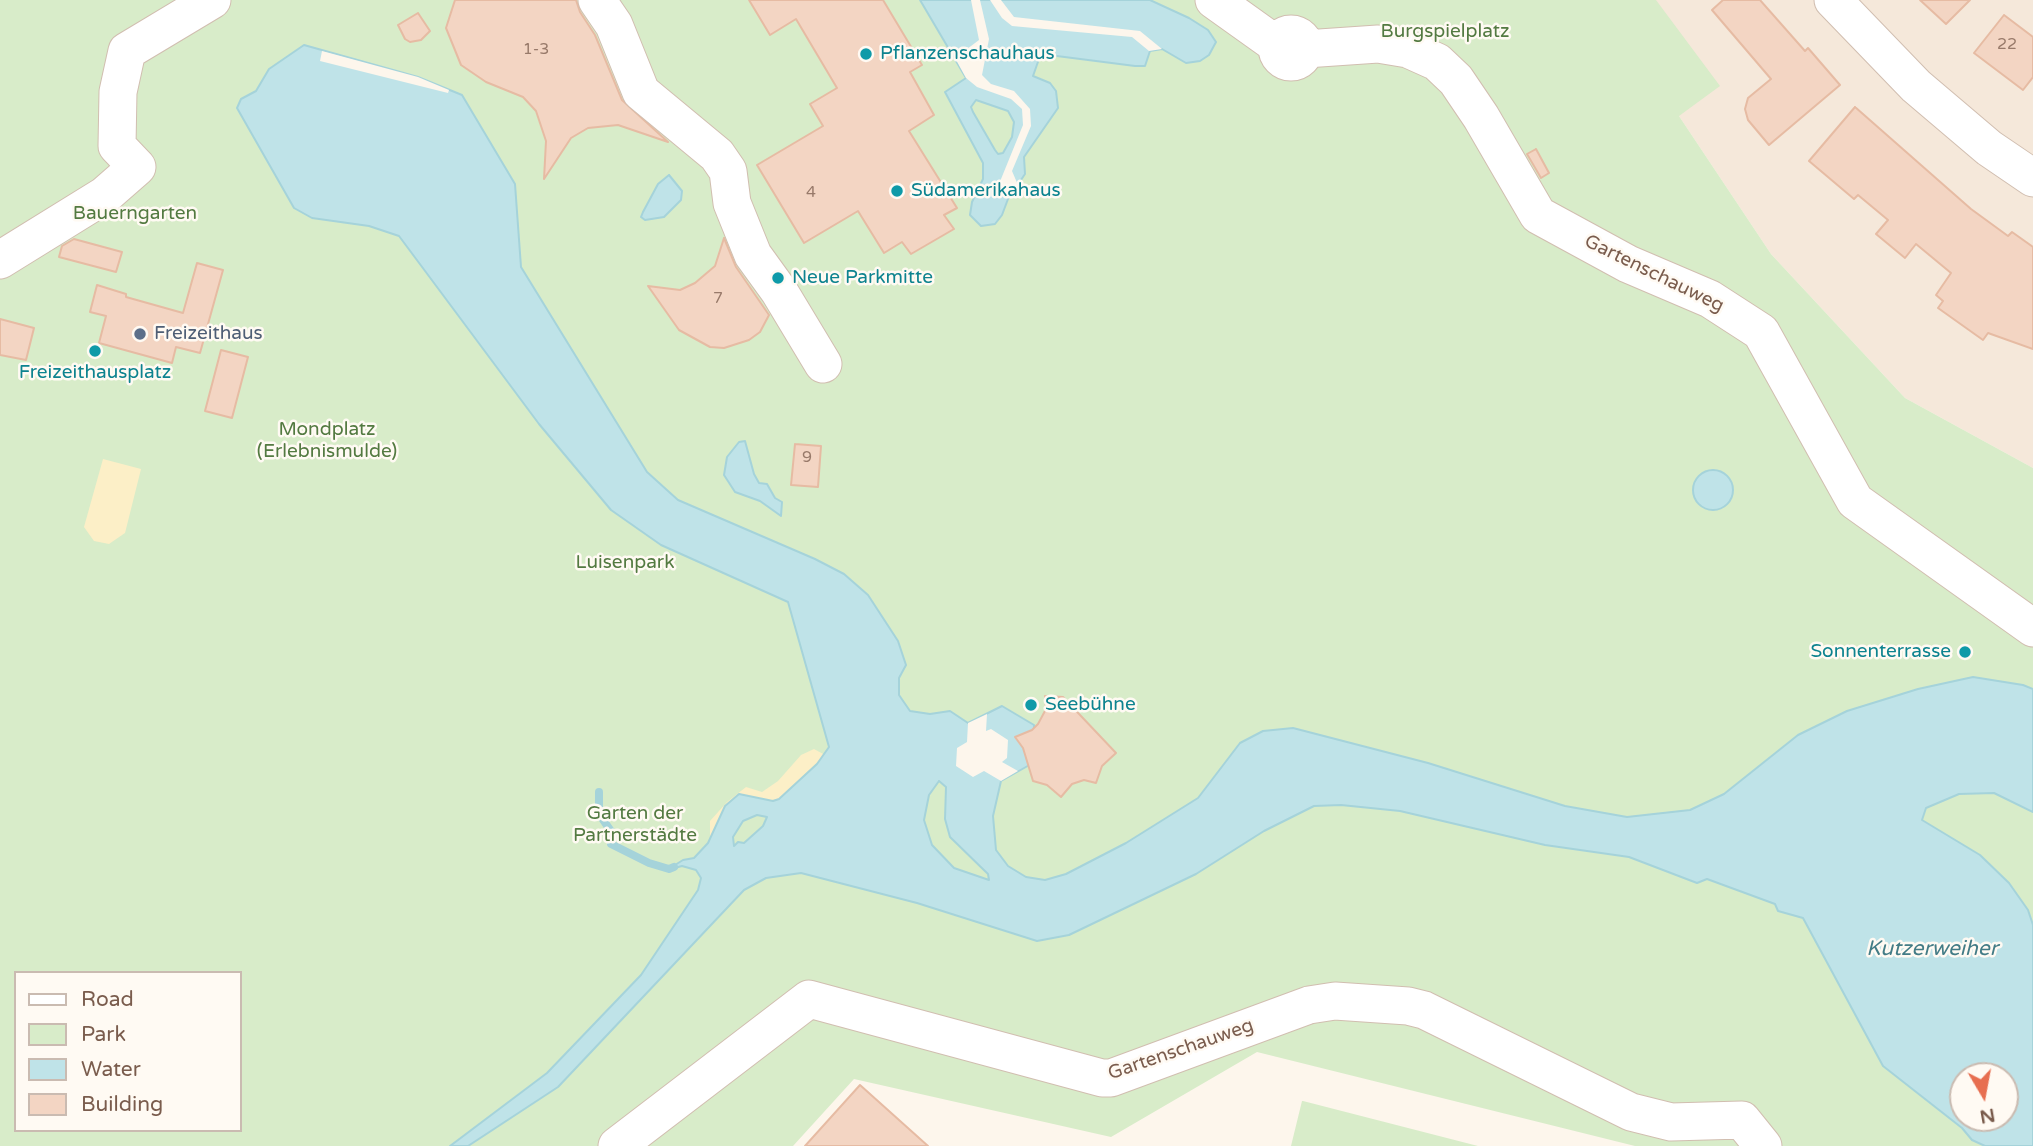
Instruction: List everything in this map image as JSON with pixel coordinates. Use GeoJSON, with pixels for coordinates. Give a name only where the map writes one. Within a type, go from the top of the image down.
{"type":"FeatureCollection","features":[{"type":"Feature","properties":{"kind":"street"},"geometry":{"type":"LineString","coordinates":[[0,260],[105,194],[137,167],[117,146],[118,92],[127,51],[212,0]]}},
{"type":"Feature","properties":{"kind":"street"},"geometry":{"type":"LineString","coordinates":[[597,0],[614,25],[641,92],[717,155],[728,171],[732,203],[753,255],[779,291],[823,364]]}},
{"type":"Feature","properties":{"kind":"street","name":"Gartenschauweg"},"geometry":{"type":"LineString","coordinates":[[1214,0],[1291,47],[1378,44],[1408,49],[1437,62],[1456,80],[1481,117],[1538,215],[1628,264],[1710,299],[1760,332],[1855,501],[2033,628]]}},
{"type":"Feature","properties":{"kind":"street"},"geometry":{"type":"LineString","coordinates":[[1833,0],[1916,86],[1989,148],[2033,178]]}},
{"type":"Feature","properties":{"kind":"street","name":"Gartenschauweg"},"geometry":{"type":"LineString","coordinates":[[617,1146],[809,999],[976,1045],[1111,1078],[1309,1005],[1335,1001],[1408,1006],[1424,1010],[1631,1112],[1671,1122],[1742,1120],[1763,1146]]}},
{"type":"Feature","properties":{"kind":"shaded area"},"geometry":{"type":"Polygon","coordinates":[[[1606,0],[2033,0],[2033,468],[1905,398],[1771,254],[1606,0]]]}},
{"type":"Feature","properties":{"kind":"green space","name":"Luisenpark"},"geometry":{"type":"Polygon","coordinates":[[[0,0],[1656,0],[1720,86],[1679,116],[1771,254],[1905,398],[2033,468],[2033,1146],[1635,1146],[1257,1052],[1111,1137],[854,1079],[793,1146],[0,1146],[0,0]]]}},
{"type":"Feature","properties":{"kind":"green space"},"geometry":{"type":"Polygon","coordinates":[[[1303,1101],[1478,1146],[1291,1146],[1303,1101]]]}},
{"type":"Feature","properties":{"kind":"sand"},"geometry":{"type":"Polygon","coordinates":[[[103,459],[141,469],[125,533],[109,544],[94,541],[84,527],[103,459]]]}},
{"type":"Feature","properties":{"kind":"sand"},"geometry":{"type":"Polygon","coordinates":[[[814,749],[825,755],[779,799],[725,806],[710,838],[710,821],[727,802],[746,787],[762,792],[778,781],[801,755],[814,749]]]}},
{"type":"Feature","properties":{"kind":"water"},"geometry":{"type":"Polygon","coordinates":[[[920,0],[1150,0],[1208,30],[1216,42],[1209,55],[1200,61],[1186,63],[1162,49],[1150,51],[1145,66],[1049,55],[1039,59],[1033,76],[1050,83],[1056,91],[1058,108],[1024,157],[1025,174],[1008,199],[1002,215],[995,224],[981,226],[970,215],[972,202],[983,179],[983,163],[945,92],[966,78],[920,0]],[[976,100],[971,107],[998,154],[1003,153],[1012,137],[1014,122],[1008,111],[976,100]]]}},
{"type":"Feature","properties":{"kind":"water","name":"Kutzerweiher"},"geometry":{"type":"Polygon","coordinates":[[[304,45],[418,77],[462,95],[515,184],[521,267],[647,472],[678,500],[815,559],[844,574],[868,595],[898,641],[906,665],[899,678],[899,695],[910,711],[930,714],[950,711],[968,723],[1002,706],[1034,725],[1033,763],[1001,781],[993,816],[996,850],[1008,866],[1026,877],[1045,880],[1066,874],[1126,843],[1198,798],[1240,743],[1263,731],[1293,728],[1428,763],[1565,806],[1627,817],[1690,810],[1724,794],[1798,735],[1847,711],[1918,689],[1973,677],[2033,689],[2033,812],[1994,793],[1959,794],[1926,808],[1922,820],[1980,855],[2009,883],[2028,910],[2033,925],[2033,1146],[1985,1146],[1972,1140],[1965,1132],[2019,1132],[2019,1062],[1949,1062],[1949,1118],[1883,1066],[1803,918],[1778,911],[1775,904],[1707,879],[1697,883],[1629,857],[1545,845],[1400,811],[1341,805],[1314,806],[1264,831],[1196,874],[1069,935],[1037,941],[917,903],[801,873],[766,878],[744,890],[558,1087],[468,1146],[450,1146],[547,1073],[641,975],[698,890],[701,878],[696,870],[682,866],[667,870],[683,860],[694,858],[708,843],[725,806],[739,794],[773,801],[779,799],[817,764],[829,747],[788,602],[661,545],[611,510],[539,424],[399,236],[369,226],[312,218],[294,208],[237,108],[241,99],[256,91],[269,69],[304,45]],[[939,781],[929,795],[924,820],[932,845],[954,868],[989,880],[988,874],[950,837],[945,819],[946,787],[939,781]],[[757,815],[743,821],[733,837],[734,846],[738,842],[744,843],[763,826],[767,817],[757,815]]]}},
{"type":"Feature","properties":{"kind":"water"},"geometry":{"type":"Polygon","coordinates":[[[669,175],[682,191],[681,200],[664,217],[645,220],[641,217],[643,212],[658,184],[669,175]]]}},
{"type":"Feature","properties":{"kind":"water"},"geometry":{"type":"Polygon","coordinates":[[[745,441],[759,483],[767,484],[775,498],[782,502],[781,516],[760,501],[735,492],[724,475],[727,457],[739,442],[745,441]]]}},
{"type":"Feature","properties":{"kind":"water"},"geometry":{"type":"Polygon","coordinates":[[[1713,470],[1727,476],[1733,490],[1727,504],[1713,510],[1699,504],[1693,490],[1699,476],[1713,470]]]}},
{"type":"Feature","properties":{"kind":"pier"},"geometry":{"type":"Polygon","coordinates":[[[971,0],[980,0],[989,39],[982,75],[991,84],[1014,91],[1030,109],[1031,126],[1012,171],[1018,185],[1008,199],[999,184],[1023,125],[1022,109],[1011,99],[977,87],[966,78],[955,58],[979,40],[971,0]]]}},
{"type":"Feature","properties":{"kind":"pier"},"geometry":{"type":"Polygon","coordinates":[[[990,0],[1001,0],[1014,17],[1140,31],[1162,49],[1149,51],[1132,37],[1012,26],[1002,18],[990,0]]]}},
{"type":"Feature","properties":{"kind":"pier"},"geometry":{"type":"Polygon","coordinates":[[[322,51],[418,77],[449,90],[448,93],[320,61],[322,51]]]}},
{"type":"Feature","properties":{"kind":"pier","name":"Seebühne"},"geometry":{"type":"Polygon","coordinates":[[[987,714],[986,731],[991,729],[1008,740],[1007,758],[1002,762],[1018,771],[1001,781],[984,771],[973,777],[956,766],[957,748],[967,742],[968,723],[987,714]]]}},
{"type":"Feature","properties":{"kind":"building"},"geometry":{"type":"Polygon","coordinates":[[[455,0],[576,0],[580,12],[595,35],[622,100],[668,142],[618,125],[588,128],[571,138],[544,179],[546,141],[536,111],[523,97],[486,82],[461,65],[446,28],[455,0]]]}},
{"type":"Feature","properties":{"kind":"building"},"geometry":{"type":"Polygon","coordinates":[[[749,0],[883,0],[922,65],[910,72],[934,115],[909,131],[957,208],[944,215],[954,229],[911,254],[902,242],[884,253],[858,211],[804,243],[757,165],[823,126],[810,104],[837,88],[796,19],[770,35],[749,0]]]}},
{"type":"Feature","properties":{"kind":"building"},"geometry":{"type":"Polygon","coordinates":[[[1723,0],[1760,0],[1805,51],[1808,48],[1840,85],[1769,145],[1748,120],[1745,109],[1748,98],[1771,79],[1712,10],[1723,0]]]}},
{"type":"Feature","properties":{"kind":"building"},"geometry":{"type":"Polygon","coordinates":[[[1920,0],[1970,0],[1946,24],[1920,0]]]}},
{"type":"Feature","properties":{"kind":"building"},"geometry":{"type":"Polygon","coordinates":[[[418,13],[430,31],[421,40],[410,42],[405,39],[398,25],[418,13]]]}},
{"type":"Feature","properties":{"kind":"building"},"geometry":{"type":"Polygon","coordinates":[[[2004,15],[2033,37],[2033,77],[2023,90],[1974,53],[2004,15]]]}},
{"type":"Feature","properties":{"kind":"building"},"geometry":{"type":"Polygon","coordinates":[[[1855,107],[1971,209],[2008,236],[2012,232],[2033,247],[2033,349],[1988,333],[1983,340],[1938,308],[1943,301],[1936,295],[1951,273],[1916,244],[1905,258],[1876,234],[1888,220],[1858,195],[1854,199],[1809,161],[1855,107]]]}},
{"type":"Feature","properties":{"kind":"building"},"geometry":{"type":"Polygon","coordinates":[[[1536,149],[1549,173],[1541,178],[1527,154],[1536,149]]]}},
{"type":"Feature","properties":{"kind":"building"},"geometry":{"type":"Polygon","coordinates":[[[724,238],[736,267],[769,315],[760,332],[749,340],[724,348],[710,347],[679,330],[648,286],[680,290],[695,283],[715,266],[724,238]]]}},
{"type":"Feature","properties":{"kind":"building"},"geometry":{"type":"Polygon","coordinates":[[[74,239],[122,252],[116,272],[59,257],[62,246],[74,239]]]}},
{"type":"Feature","properties":{"kind":"building"},"geometry":{"type":"Polygon","coordinates":[[[197,263],[223,270],[200,353],[176,347],[172,363],[99,343],[106,316],[90,312],[97,285],[126,294],[126,297],[183,313],[197,263]]]}},
{"type":"Feature","properties":{"kind":"building"},"geometry":{"type":"Polygon","coordinates":[[[0,319],[34,328],[26,360],[0,355],[0,319]]]}},
{"type":"Feature","properties":{"kind":"building"},"geometry":{"type":"Polygon","coordinates":[[[221,350],[248,357],[232,418],[205,411],[221,350]]]}},
{"type":"Feature","properties":{"kind":"building"},"geometry":{"type":"Polygon","coordinates":[[[795,444],[821,446],[818,487],[791,485],[795,444]]]}},
{"type":"Feature","properties":{"kind":"building"},"geometry":{"type":"Polygon","coordinates":[[[1045,696],[1063,697],[1116,753],[1102,766],[1096,783],[1084,780],[1072,784],[1061,797],[1047,785],[1033,781],[1023,748],[1015,737],[1032,730],[1038,724],[1046,709],[1045,696]]]}},
{"type":"Feature","properties":{"kind":"building"},"geometry":{"type":"Polygon","coordinates":[[[860,1085],[928,1146],[805,1146],[860,1085]]]}},
{"type":"Feature","properties":{"kind":"waterway"},"geometry":{"type":"LineString","coordinates":[[599,792],[599,814],[613,834],[611,844],[649,863],[669,869],[674,867]]}},
{"type":"Feature","properties":{"kind":"place","name":"Pflanzenschauhaus"},"geometry":{"type":"Point","coordinates":[866,54]}},
{"type":"Feature","properties":{"kind":"place","name":"Südamerikahaus"},"geometry":{"type":"Point","coordinates":[897,191]}},
{"type":"Feature","properties":{"kind":"place","name":"Neue Parkmitte"},"geometry":{"type":"Point","coordinates":[778,278]}},
{"type":"Feature","properties":{"kind":"place","name":"Freizeithaus"},"geometry":{"type":"Point","coordinates":[140,334]}},
{"type":"Feature","properties":{"kind":"place","name":"Freizeithausplatz"},"geometry":{"type":"Point","coordinates":[95,351]}},
{"type":"Feature","properties":{"kind":"place","name":"Sonnenterrasse"},"geometry":{"type":"Point","coordinates":[1965,652]}},
{"type":"Feature","properties":{"kind":"place","name":"Seebühne"},"geometry":{"type":"Point","coordinates":[1031,705]}},
{"type":"Feature","properties":{"kind":"park label","name":"Burgspielplatz"},"geometry":{"type":"Point","coordinates":[1445,32]}},
{"type":"Feature","properties":{"kind":"park label","name":"Bauerngarten"},"geometry":{"type":"Point","coordinates":[135,214]}},
{"type":"Feature","properties":{"kind":"park label","name":"Mondplatz (Erlebnismulde)"},"geometry":{"type":"Point","coordinates":[327,441]}},
{"type":"Feature","properties":{"kind":"park label","name":"Garten der Partnerstädte"},"geometry":{"type":"Point","coordinates":[635,825]}}]}
